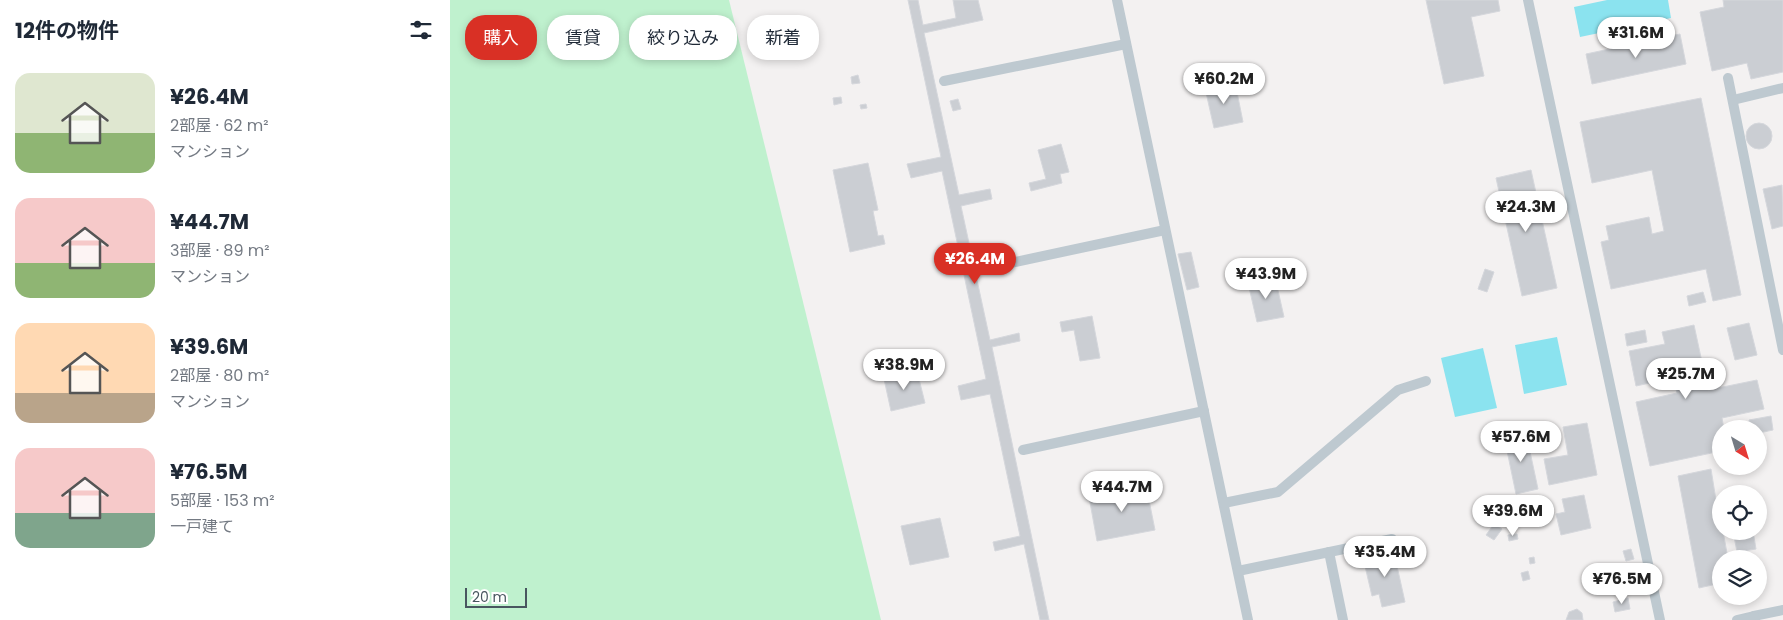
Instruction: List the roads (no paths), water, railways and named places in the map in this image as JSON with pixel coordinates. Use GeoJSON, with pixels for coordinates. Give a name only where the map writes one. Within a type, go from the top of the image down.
{"type":"FeatureCollection","features":[{"type":"Feature","properties":{"kind":"lane"},"geometry":{"type":"LineString","coordinates":[[1117,0],[1248,620]]}},
{"type":"Feature","properties":{"kind":"lane"},"geometry":{"type":"LineString","coordinates":[[1528,0],[1660,620]]}},
{"type":"Feature","properties":{"kind":"lane"},"geometry":{"type":"LineString","coordinates":[[944,81],[1126,44]]}},
{"type":"Feature","properties":{"kind":"lane"},"geometry":{"type":"LineString","coordinates":[[1728,78],[1783,350]]}},
{"type":"Feature","properties":{"kind":"lane"},"geometry":{"type":"LineString","coordinates":[[1733,100],[1783,88]]}},
{"type":"Feature","properties":{"kind":"lane"},"geometry":{"type":"LineString","coordinates":[[987,268],[1166,230]]}},
{"type":"Feature","properties":{"kind":"lane"},"geometry":{"type":"LineString","coordinates":[[1224,502],[1278,492],[1398,390],[1426,382]]}},
{"type":"Feature","properties":{"kind":"lane"},"geometry":{"type":"LineString","coordinates":[[1023,450],[1204,411]]}},
{"type":"Feature","properties":{"kind":"lane"},"geometry":{"type":"LineString","coordinates":[[1238,570],[1392,539]]}},
{"type":"Feature","properties":{"kind":"lane"},"geometry":{"type":"LineString","coordinates":[[1329,552],[1343,620]]}},
{"type":"Feature","properties":{"kind":"lane"},"geometry":{"type":"LineString","coordinates":[[1737,620],[1755,618],[1783,610]]}},
{"type":"Feature","properties":{"kind":"water"},"geometry":{"type":"Polygon","coordinates":[[[1607,0],[1668,0],[1671,18],[1580,37],[1574,7],[1607,0]]]}},
{"type":"Feature","properties":{"kind":"water"},"geometry":{"type":"Polygon","coordinates":[[[1557,337],[1567,385],[1524,394],[1515,345],[1557,337]]]}},
{"type":"Feature","properties":{"kind":"water"},"geometry":{"type":"Polygon","coordinates":[[[1483,348],[1497,408],[1455,417],[1441,358],[1483,348]]]}}]}
